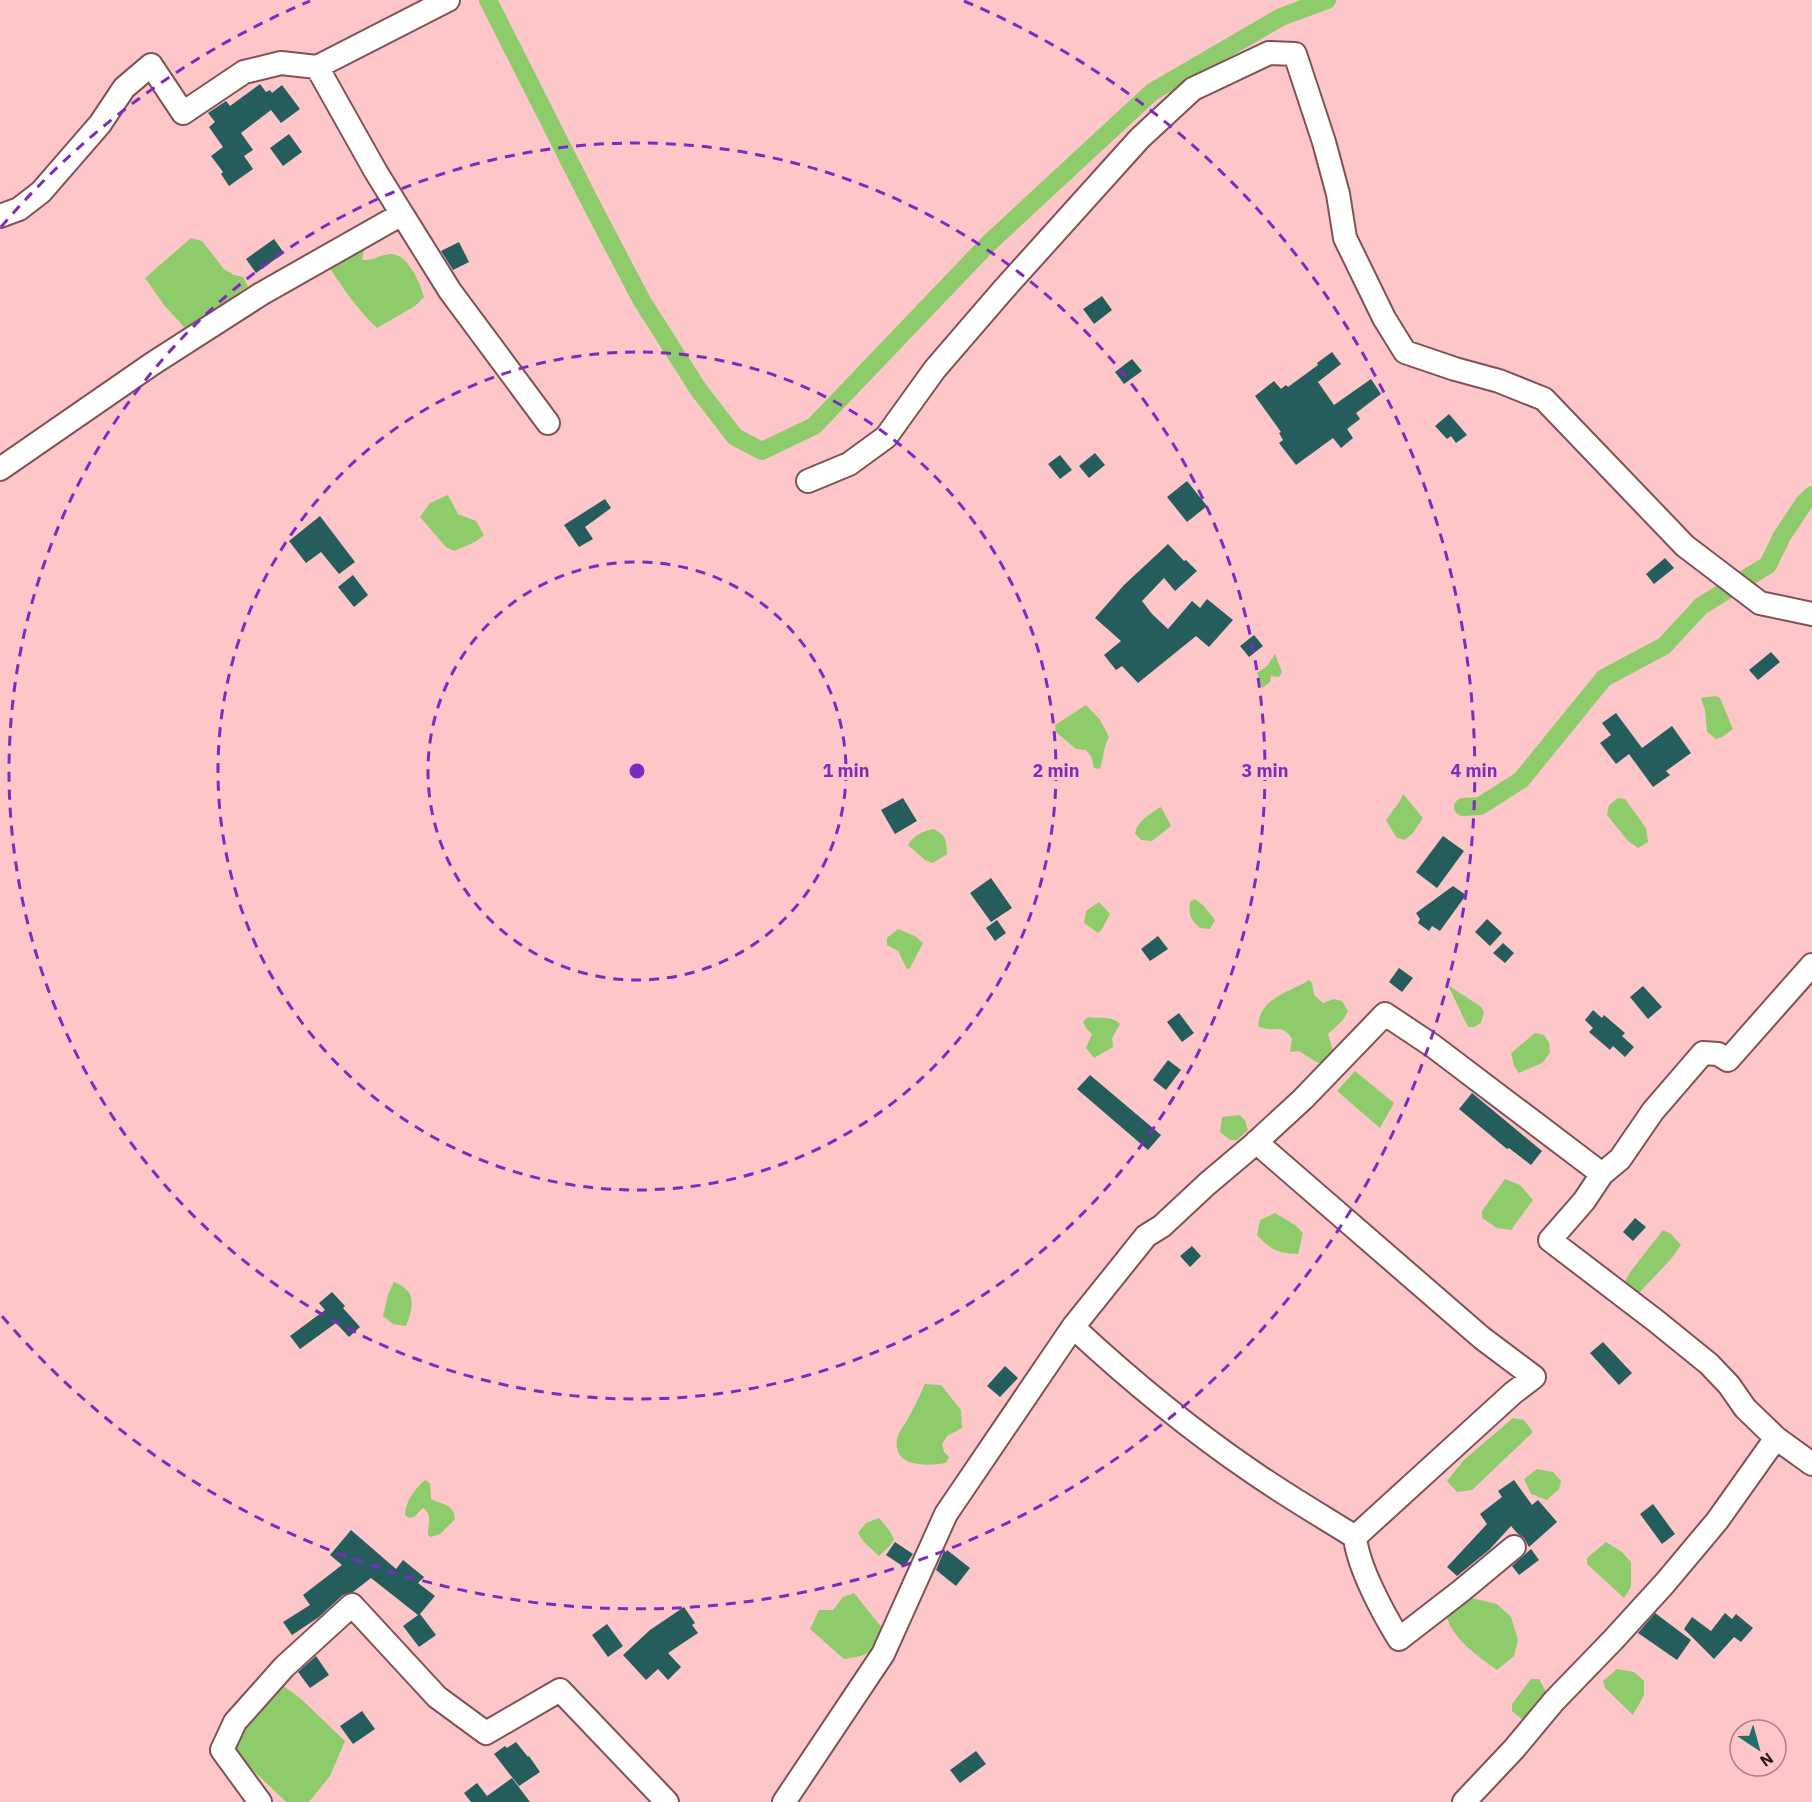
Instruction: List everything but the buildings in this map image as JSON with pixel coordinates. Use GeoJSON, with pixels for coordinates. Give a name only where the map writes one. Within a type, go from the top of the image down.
{"type":"FeatureCollection","features":[{"type":"Feature","properties":{"kind":"street"},"geometry":{"type":"LineString","coordinates":[[0,216],[19,209],[41,192],[100,124],[124,88],[151,65],[183,113],[244,72],[281,63],[317,68],[446,1]]}},
{"type":"Feature","properties":{"kind":"street"},"geometry":{"type":"LineString","coordinates":[[808,481],[849,464],[886,437],[935,369],[1012,280],[1140,138],[1192,89],[1269,53],[1295,54],[1338,194],[1345,238],[1384,318],[1405,352],[1499,381],[1544,399],[1685,546],[1760,603],[1812,614]]}},
{"type":"Feature","properties":{"kind":"street"},"geometry":{"type":"LineString","coordinates":[[317,68],[370,163],[450,291],[548,423]]}},
{"type":"Feature","properties":{"kind":"street"},"geometry":{"type":"LineString","coordinates":[[0,469],[152,364],[251,301],[402,214]]}},
{"type":"Feature","properties":{"kind":"street"},"geometry":{"type":"LineString","coordinates":[[1812,965],[1728,1060],[1718,1054],[1703,1053],[1653,1111],[1620,1159],[1602,1174],[1584,1202],[1550,1240],[1709,1364],[1729,1385],[1745,1408],[1776,1438],[1812,1464]]}},
{"type":"Feature","properties":{"kind":"street"},"geometry":{"type":"LineString","coordinates":[[784,1802],[883,1654],[946,1514],[1073,1327],[1146,1236],[1162,1226],[1257,1142],[1303,1099],[1385,1014],[1433,1047],[1602,1174]]}},
{"type":"Feature","properties":{"kind":"street"},"geometry":{"type":"LineString","coordinates":[[1257,1142],[1482,1338],[1534,1377],[1513,1393],[1355,1537]]}},
{"type":"Feature","properties":{"kind":"street"},"geometry":{"type":"LineString","coordinates":[[1073,1327],[1161,1403],[1250,1471],[1355,1537]]}},
{"type":"Feature","properties":{"kind":"street"},"geometry":{"type":"LineString","coordinates":[[1464,1802],[1514,1749],[1554,1701],[1665,1583],[1717,1521],[1776,1438]]}},
{"type":"Feature","properties":{"kind":"street"},"geometry":{"type":"LineString","coordinates":[[1355,1537],[1356,1549],[1383,1612],[1399,1638],[1514,1547]]}},
{"type":"Feature","properties":{"kind":"street"},"geometry":{"type":"LineString","coordinates":[[260,1802],[222,1750],[234,1722],[284,1667],[352,1605],[437,1697],[486,1733],[560,1690],[667,1802]]}},
{"type":"Feature","properties":{"kind":"shaded area"},"geometry":{"type":"Polygon","coordinates":[[[191,238],[202,241],[224,269],[243,277],[248,286],[185,328],[164,305],[145,278],[191,238]]]}},
{"type":"Feature","properties":{"kind":"shaded area"},"geometry":{"type":"Polygon","coordinates":[[[366,240],[362,260],[390,254],[402,258],[408,263],[420,284],[424,297],[415,306],[377,328],[352,300],[330,268],[333,262],[366,240]]]}},
{"type":"Feature","properties":{"kind":"shaded area"},"geometry":{"type":"Polygon","coordinates":[[[448,495],[458,514],[476,521],[484,535],[475,542],[454,551],[446,547],[420,517],[430,503],[448,495]]]}},
{"type":"Feature","properties":{"kind":"shaded area"},"geometry":{"type":"Polygon","coordinates":[[[1275,654],[1282,672],[1279,677],[1271,676],[1270,682],[1262,688],[1257,673],[1267,666],[1275,654]]]}},
{"type":"Feature","properties":{"kind":"shaded area"},"geometry":{"type":"Polygon","coordinates":[[[1716,696],[1720,698],[1733,729],[1716,739],[1707,732],[1705,710],[1701,698],[1716,696]]]}},
{"type":"Feature","properties":{"kind":"shaded area"},"geometry":{"type":"Polygon","coordinates":[[[1086,705],[1100,720],[1109,737],[1100,769],[1094,768],[1091,756],[1086,750],[1076,749],[1056,732],[1055,725],[1086,705]]]}},
{"type":"Feature","properties":{"kind":"shaded area"},"geometry":{"type":"Polygon","coordinates":[[[1403,794],[1423,818],[1412,834],[1404,840],[1396,837],[1386,820],[1403,794]]]}},
{"type":"Feature","properties":{"kind":"shaded area"},"geometry":{"type":"Polygon","coordinates":[[[1618,798],[1625,799],[1646,828],[1648,842],[1638,848],[1628,841],[1607,815],[1609,805],[1618,798]]]}},
{"type":"Feature","properties":{"kind":"shaded area"},"geometry":{"type":"Polygon","coordinates":[[[1161,807],[1171,826],[1152,841],[1141,840],[1135,833],[1139,824],[1161,807]]]}},
{"type":"Feature","properties":{"kind":"shaded area"},"geometry":{"type":"Polygon","coordinates":[[[934,829],[945,839],[947,854],[933,863],[925,860],[908,845],[919,834],[934,829]]]}},
{"type":"Feature","properties":{"kind":"shaded area"},"geometry":{"type":"Polygon","coordinates":[[[1195,899],[1215,920],[1210,929],[1200,928],[1191,917],[1190,902],[1195,899]]]}},
{"type":"Feature","properties":{"kind":"shaded area"},"geometry":{"type":"Polygon","coordinates":[[[1099,902],[1110,914],[1098,933],[1084,923],[1086,911],[1099,902]]]}},
{"type":"Feature","properties":{"kind":"shaded area"},"geometry":{"type":"Polygon","coordinates":[[[898,929],[915,936],[923,943],[910,968],[907,969],[898,951],[887,945],[887,938],[898,929]]]}},
{"type":"Feature","properties":{"kind":"shaded area"},"geometry":{"type":"Polygon","coordinates":[[[1309,980],[1312,983],[1314,995],[1323,1003],[1334,999],[1342,1001],[1348,1011],[1343,1020],[1328,1034],[1334,1054],[1327,1061],[1318,1063],[1299,1051],[1290,1052],[1292,1039],[1284,1031],[1258,1026],[1264,1008],[1270,1002],[1309,980]]]}},
{"type":"Feature","properties":{"kind":"shaded area"},"geometry":{"type":"Polygon","coordinates":[[[1448,985],[1481,1007],[1484,1012],[1481,1023],[1468,1027],[1448,985]]]}},
{"type":"Feature","properties":{"kind":"shaded area"},"geometry":{"type":"Polygon","coordinates":[[[1088,1017],[1109,1018],[1120,1024],[1112,1038],[1113,1047],[1094,1058],[1086,1048],[1092,1034],[1083,1022],[1088,1017]]]}},
{"type":"Feature","properties":{"kind":"shaded area"},"geometry":{"type":"Polygon","coordinates":[[[1535,1033],[1544,1035],[1549,1043],[1550,1053],[1542,1063],[1519,1073],[1514,1066],[1511,1053],[1535,1033]]]}},
{"type":"Feature","properties":{"kind":"shaded area"},"geometry":{"type":"Polygon","coordinates":[[[1355,1071],[1394,1103],[1380,1128],[1337,1091],[1355,1071]]]}},
{"type":"Feature","properties":{"kind":"shaded area"},"geometry":{"type":"Polygon","coordinates":[[[1239,1115],[1245,1120],[1248,1130],[1237,1140],[1230,1140],[1220,1132],[1222,1117],[1239,1115]]]}},
{"type":"Feature","properties":{"kind":"shaded area"},"geometry":{"type":"Polygon","coordinates":[[[1505,1179],[1520,1185],[1533,1200],[1511,1230],[1497,1228],[1482,1218],[1482,1211],[1505,1179]]]}},
{"type":"Feature","properties":{"kind":"shaded area"},"geometry":{"type":"Polygon","coordinates":[[[1275,1213],[1295,1225],[1303,1233],[1298,1254],[1275,1250],[1257,1235],[1260,1220],[1275,1213]]]}},
{"type":"Feature","properties":{"kind":"shaded area"},"geometry":{"type":"Polygon","coordinates":[[[1663,1230],[1671,1234],[1681,1245],[1638,1294],[1627,1286],[1625,1281],[1663,1230]]]}},
{"type":"Feature","properties":{"kind":"shaded area"},"geometry":{"type":"Polygon","coordinates":[[[394,1282],[407,1290],[412,1300],[406,1326],[393,1324],[383,1316],[388,1294],[394,1282]]]}},
{"type":"Feature","properties":{"kind":"shaded area"},"geometry":{"type":"Polygon","coordinates":[[[925,1384],[941,1385],[961,1410],[962,1428],[947,1436],[942,1444],[944,1452],[949,1457],[946,1463],[929,1465],[912,1463],[900,1455],[897,1448],[898,1435],[925,1384]]]}},
{"type":"Feature","properties":{"kind":"shaded area"},"geometry":{"type":"Polygon","coordinates":[[[1513,1418],[1524,1420],[1533,1432],[1472,1490],[1457,1492],[1447,1481],[1464,1460],[1513,1418]]]}},
{"type":"Feature","properties":{"kind":"shaded area"},"geometry":{"type":"Polygon","coordinates":[[[1537,1469],[1553,1472],[1561,1481],[1559,1489],[1547,1500],[1531,1494],[1524,1479],[1537,1469]]]}},
{"type":"Feature","properties":{"kind":"shaded area"},"geometry":{"type":"Polygon","coordinates":[[[425,1480],[430,1483],[431,1499],[453,1510],[455,1519],[440,1534],[431,1537],[428,1535],[429,1517],[423,1508],[414,1517],[409,1518],[405,1515],[411,1496],[425,1480]]]}},
{"type":"Feature","properties":{"kind":"shaded area"},"geometry":{"type":"Polygon","coordinates":[[[879,1518],[894,1539],[879,1556],[858,1533],[866,1523],[879,1518]]]}},
{"type":"Feature","properties":{"kind":"shaded area"},"geometry":{"type":"Polygon","coordinates":[[[1606,1542],[1622,1552],[1631,1562],[1631,1587],[1624,1598],[1587,1564],[1587,1558],[1606,1542]]]}},
{"type":"Feature","properties":{"kind":"shaded area"},"geometry":{"type":"Polygon","coordinates":[[[854,1593],[883,1629],[878,1643],[870,1652],[844,1659],[810,1629],[819,1610],[833,1610],[843,1597],[854,1593]]]}},
{"type":"Feature","properties":{"kind":"shaded area"},"geometry":{"type":"Polygon","coordinates":[[[1471,1598],[1497,1604],[1511,1617],[1518,1640],[1514,1656],[1497,1670],[1461,1641],[1447,1618],[1452,1609],[1471,1598]]]}},
{"type":"Feature","properties":{"kind":"shaded area"},"geometry":{"type":"Polygon","coordinates":[[[1617,1669],[1634,1672],[1644,1681],[1644,1695],[1633,1715],[1605,1688],[1603,1681],[1617,1669]]]}},
{"type":"Feature","properties":{"kind":"shaded area"},"geometry":{"type":"Polygon","coordinates":[[[1531,1679],[1539,1679],[1552,1697],[1527,1723],[1512,1711],[1512,1704],[1531,1679]]]}},
{"type":"Feature","properties":{"kind":"shaded area"},"geometry":{"type":"Polygon","coordinates":[[[279,1683],[300,1698],[345,1741],[330,1776],[309,1802],[286,1802],[231,1749],[238,1727],[279,1683]]]}},
{"type":"Feature","properties":{"kind":"waterway"},"geometry":{"type":"LineString","coordinates":[[488,0],[642,301],[698,389],[735,437],[762,451],[814,426],[988,244],[1152,92],[1281,17],[1327,0]]}},
{"type":"Feature","properties":{"kind":"waterway"},"geometry":{"type":"LineString","coordinates":[[1463,807],[1480,806],[1521,780],[1604,678],[1664,646],[1701,606],[1768,565],[1782,536],[1812,495]]}}]}
